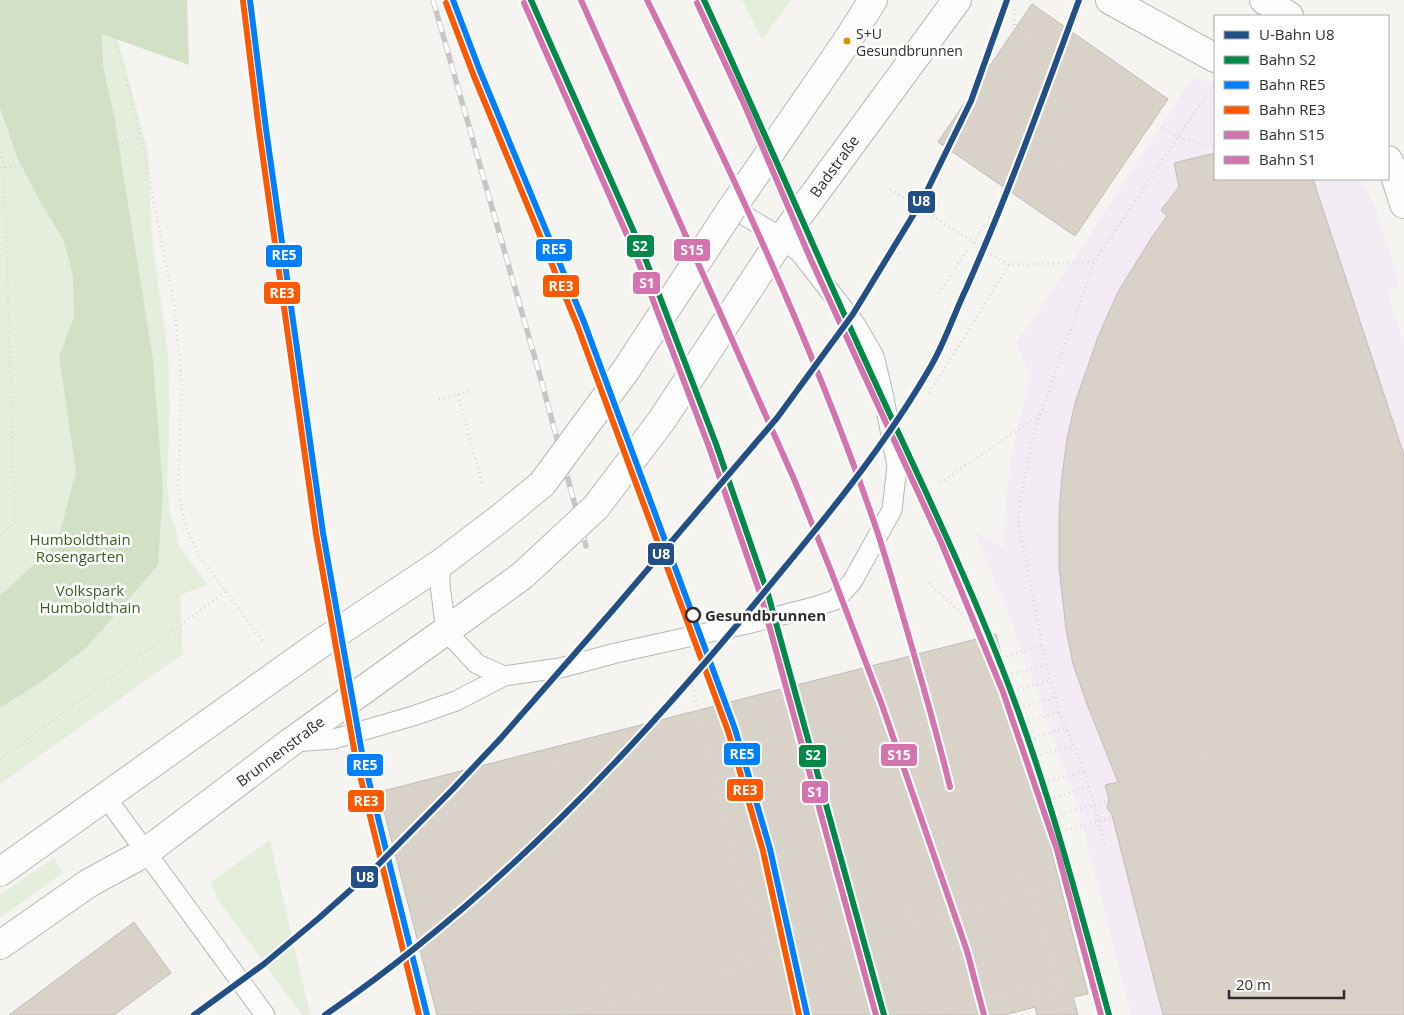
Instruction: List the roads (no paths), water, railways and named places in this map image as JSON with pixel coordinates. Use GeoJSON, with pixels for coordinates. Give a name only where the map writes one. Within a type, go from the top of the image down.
{"type":"FeatureCollection","features":[{"type":"Feature","properties":{"kind":"main road"},"geometry":{"type":"LineString","coordinates":[[0,872],[284,669],[440,564],[542,484],[626,370],[732,208],[873,0]]}},
{"type":"Feature","properties":{"kind":"main road","name":"Badstraße"},"geometry":{"type":"LineString","coordinates":[[596,507],[791,246],[819,186],[957,0]]}},
{"type":"Feature","properties":{"kind":"main road"},"geometry":{"type":"LineString","coordinates":[[1110,0],[1214,57]]}},
{"type":"Feature","properties":{"kind":"main road"},"geometry":{"type":"LineString","coordinates":[[1264,0],[1287,15]]}},
{"type":"Feature","properties":{"kind":"main road"},"geometry":{"type":"LineString","coordinates":[[1389,162],[1404,204]]}},
{"type":"Feature","properties":{"kind":"main road","name":"Brunnenstraße"},"geometry":{"type":"LineString","coordinates":[[0,945],[89,883],[146,852],[291,742],[332,727],[446,631],[523,575],[596,507]]}},
{"type":"Feature","properties":{"kind":"lane"},"geometry":{"type":"LineString","coordinates":[[332,727],[413,716],[456,701],[504,676],[560,668],[814,607],[835,600],[852,582],[892,510],[897,466],[874,356],[856,325],[791,246],[732,208]]}},
{"type":"Feature","properties":{"kind":"lane"},"geometry":{"type":"LineString","coordinates":[[440,564],[440,585],[446,631],[477,664],[504,676]]}},
{"type":"Feature","properties":{"kind":"lane"},"geometry":{"type":"LineString","coordinates":[[105,796],[265,1015]]}},
{"type":"Feature","properties":{"kind":"railway"},"geometry":{"type":"LineString","coordinates":[[433,0],[540,376],[586,546]]}},
{"type":"Feature","properties":{"kind":"metro line","name":"U8"},"geometry":{"type":"LineString","coordinates":[[194,1015],[264,964],[319,918],[374,869],[453,789],[501,738],[613,610],[777,418],[853,314],[923,199],[971,101],[1007,0]]}},
{"type":"Feature","properties":{"kind":"metro line","name":"U8"},"geometry":{"type":"LineString","coordinates":[[325,1015],[387,970],[447,922],[505,871],[614,763],[717,649],[810,536],[874,453],[913,396],[941,347],[1011,182],[1079,0]]}},
{"type":"Feature","properties":{"kind":"rail line","name":"RE5"},"geometry":{"type":"LineString","coordinates":[[250,0],[266,129],[323,533],[362,753],[427,1015]]}},
{"type":"Feature","properties":{"kind":"rail line","name":"RE5"},"geometry":{"type":"LineString","coordinates":[[453,0],[480,71],[584,322],[735,729],[770,849],[807,1015]]}},
{"type":"Feature","properties":{"kind":"rail line","name":"S2"},"geometry":{"type":"LineString","coordinates":[[531,0],[642,250],[716,444],[768,594],[884,1015]]}},
{"type":"Feature","properties":{"kind":"rail line","name":"S15"},"geometry":{"type":"LineString","coordinates":[[581,0],[794,479],[831,571],[882,705],[967,951],[984,1015]]}},
{"type":"Feature","properties":{"kind":"rail line","name":"S15"},"geometry":{"type":"LineString","coordinates":[[647,0],[769,257],[850,455],[887,562],[926,695],[950,787]]}},
{"type":"Feature","properties":{"kind":"rail line","name":"S2"},"geometry":{"type":"LineString","coordinates":[[704,0],[993,645],[1025,729],[1051,810],[1109,1015]]}},
{"type":"Feature","properties":{"kind":"rail line","name":"RE3"},"geometry":{"type":"LineString","coordinates":[[243,1],[259,130],[316,534],[355,755],[419,1015]]}},
{"type":"Feature","properties":{"kind":"rail line","name":"RE3"},"geometry":{"type":"LineString","coordinates":[[446,3],[473,74],[577,325],[728,731],[763,851],[799,1015]]}},
{"type":"Feature","properties":{"kind":"rail line","name":"S1"},"geometry":{"type":"LineString","coordinates":[[524,3],[635,253],[709,447],[761,596],[876,1015]]}},
{"type":"Feature","properties":{"kind":"rail line","name":"S1"},"geometry":{"type":"LineString","coordinates":[[697,3],[744,104],[811,260],[941,542],[1003,692],[1057,850],[1101,1015]]}},
{"type":"Feature","properties":{"kind":"place","name":"S+U Gesundbrunnen"},"geometry":{"type":"Point","coordinates":[847,41]}},
{"type":"Feature","properties":{"kind":"place","name":"Gesundbrunnen"},"geometry":{"type":"Point","coordinates":[693,615]}},
{"type":"Feature","properties":{"kind":"park label","name":"Humboldthain Rosengarten"},"geometry":{"type":"Point","coordinates":[80,548]}},
{"type":"Feature","properties":{"kind":"park label","name":"Volkspark Humboldthain"},"geometry":{"type":"Point","coordinates":[90,598]}}]}
